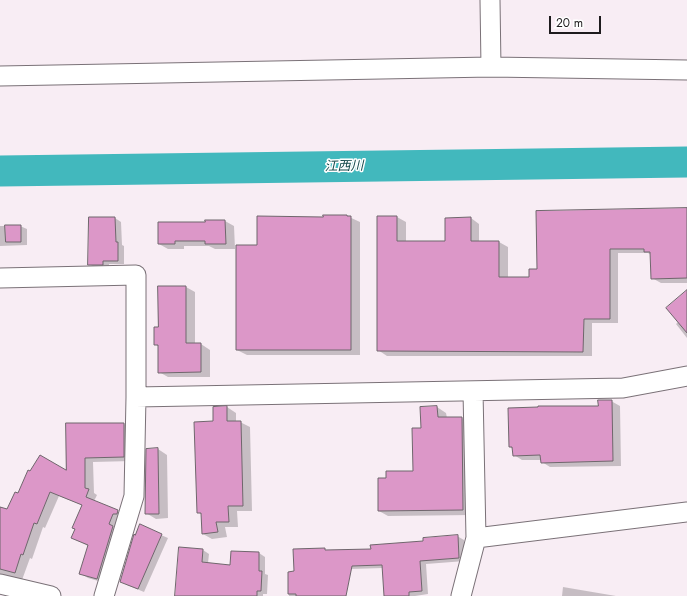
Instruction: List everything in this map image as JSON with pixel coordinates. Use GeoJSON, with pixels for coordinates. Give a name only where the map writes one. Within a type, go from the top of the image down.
{"type":"FeatureCollection","features":[{"type":"Feature","properties":{"kind":"street"},"geometry":{"type":"LineString","coordinates":[[490,0],[491,67]]}},
{"type":"Feature","properties":{"kind":"street"},"geometry":{"type":"LineString","coordinates":[[0,76],[491,67],[687,70]]}},
{"type":"Feature","properties":{"kind":"street"},"geometry":{"type":"LineString","coordinates":[[0,278],[136,275],[134,496],[104,596]]}},
{"type":"Feature","properties":{"kind":"street"},"geometry":{"type":"LineString","coordinates":[[136,397],[623,388],[687,376]]}},
{"type":"Feature","properties":{"kind":"street"},"geometry":{"type":"LineString","coordinates":[[461,596],[476,538],[473,391]]}},
{"type":"Feature","properties":{"kind":"street"},"geometry":{"type":"LineString","coordinates":[[476,538],[687,512]]}},
{"type":"Feature","properties":{"kind":"street"},"geometry":{"type":"LineString","coordinates":[[0,584],[51,596]]}},
{"type":"Feature","properties":{"kind":"building"},"geometry":{"type":"Polygon","coordinates":[[[687,208],[687,278],[651,279],[650,252],[644,252],[644,249],[610,249],[610,319],[584,319],[583,352],[377,351],[377,216],[397,216],[397,241],[445,241],[445,218],[471,217],[471,241],[499,241],[499,277],[529,277],[529,269],[537,269],[536,211],[687,208]]]}},
{"type":"Feature","properties":{"kind":"building"},"geometry":{"type":"Polygon","coordinates":[[[323,215],[351,216],[351,350],[236,350],[236,245],[257,245],[257,216],[323,217],[323,215]]]}},
{"type":"Feature","properties":{"kind":"building"},"geometry":{"type":"Polygon","coordinates":[[[89,217],[115,217],[116,242],[118,242],[118,261],[103,261],[103,265],[88,265],[89,217]]]}},
{"type":"Feature","properties":{"kind":"building"},"geometry":{"type":"Polygon","coordinates":[[[205,220],[225,220],[226,244],[205,244],[205,241],[175,241],[175,244],[158,244],[158,222],[205,222],[205,220]]]}},
{"type":"Feature","properties":{"kind":"building"},"geometry":{"type":"Polygon","coordinates":[[[5,225],[21,225],[21,242],[6,242],[5,225]]]}},
{"type":"Feature","properties":{"kind":"building"},"geometry":{"type":"Polygon","coordinates":[[[158,286],[186,286],[186,343],[201,343],[201,372],[158,373],[158,345],[154,345],[154,327],[158,327],[158,286]]]}},
{"type":"Feature","properties":{"kind":"building"},"geometry":{"type":"Polygon","coordinates":[[[687,290],[687,333],[666,308],[687,290]]]}},
{"type":"Feature","properties":{"kind":"building"},"geometry":{"type":"Polygon","coordinates":[[[598,400],[612,400],[613,461],[541,463],[540,455],[513,456],[512,447],[509,447],[508,408],[538,406],[598,406],[598,400]]]}},
{"type":"Feature","properties":{"kind":"building"},"geometry":{"type":"Polygon","coordinates":[[[227,406],[227,421],[241,421],[243,506],[228,506],[229,522],[216,522],[218,532],[202,534],[201,513],[197,513],[194,422],[213,421],[213,407],[227,406]]]}},
{"type":"Feature","properties":{"kind":"building"},"geometry":{"type":"Polygon","coordinates":[[[437,406],[438,417],[462,417],[463,510],[378,511],[378,478],[386,478],[386,471],[413,471],[412,428],[421,428],[420,407],[437,406]]]}},
{"type":"Feature","properties":{"kind":"building"},"geometry":{"type":"Polygon","coordinates":[[[66,423],[124,423],[124,457],[85,458],[85,488],[89,489],[86,497],[118,510],[117,514],[113,514],[109,524],[113,526],[97,579],[79,574],[88,545],[71,538],[75,529],[72,528],[82,505],[50,492],[37,524],[34,523],[15,573],[0,569],[0,507],[7,509],[15,492],[18,493],[28,470],[30,471],[40,455],[66,470],[66,423]]]}},
{"type":"Feature","properties":{"kind":"building"},"geometry":{"type":"Polygon","coordinates":[[[158,448],[159,514],[145,514],[146,449],[158,448]]]}},
{"type":"Feature","properties":{"kind":"building"},"geometry":{"type":"Polygon","coordinates":[[[140,524],[162,534],[138,589],[120,582],[134,534],[135,535],[140,524]]]}},
{"type":"Feature","properties":{"kind":"building"},"geometry":{"type":"Polygon","coordinates":[[[458,535],[459,558],[420,561],[422,591],[409,592],[409,596],[384,596],[382,565],[352,566],[346,596],[296,596],[296,594],[288,594],[288,572],[294,571],[293,549],[371,549],[370,545],[423,541],[423,538],[458,535]]]}},
{"type":"Feature","properties":{"kind":"building"},"geometry":{"type":"Polygon","coordinates":[[[179,547],[203,549],[202,562],[230,565],[231,551],[259,552],[259,571],[262,571],[261,591],[257,591],[257,596],[175,596],[179,547]]]}},
{"type":"Feature","properties":{"kind":"waterway","name":"江西川"},"geometry":{"type":"LineString","coordinates":[[0,171],[687,162]]}}]}
